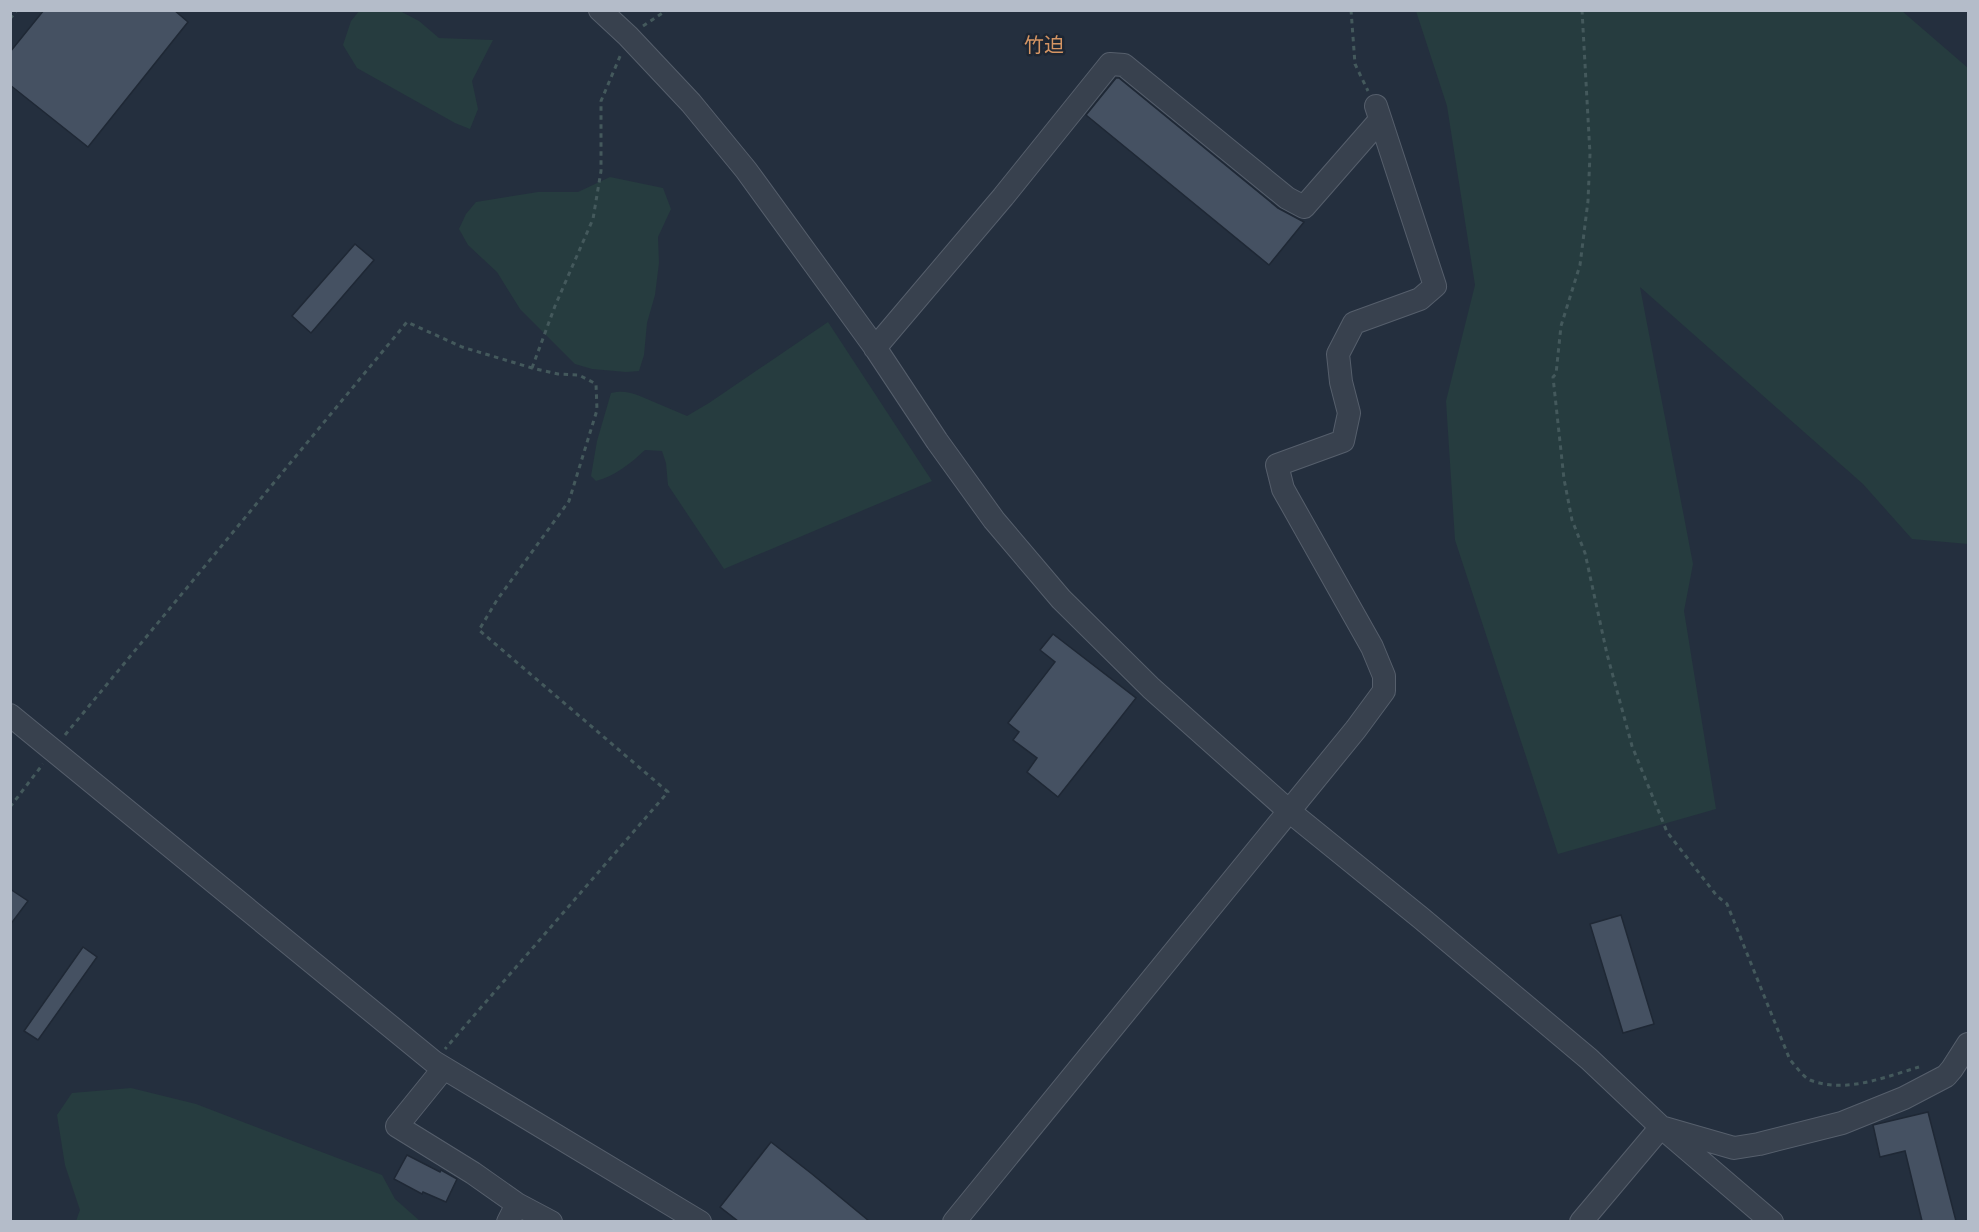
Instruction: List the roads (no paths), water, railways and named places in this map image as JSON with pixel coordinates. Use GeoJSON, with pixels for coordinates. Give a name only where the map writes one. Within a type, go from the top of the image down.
{"type":"FeatureCollection","features":[{"type":"Feature","properties":{"kind":"street"},"geometry":{"type":"LineString","coordinates":[[600,10],[692,103],[746,170],[876,348],[937,441],[988,511],[1061,599],[1150,688],[1289,811],[1589,1059],[1661,1127],[1772,1221]]}},
{"type":"Feature","properties":{"kind":"street"},"geometry":{"type":"LineString","coordinates":[[876,348],[1003,197],[1110,64],[1124,65],[1287,198],[1304,207],[1378,113],[1435,286],[1420,299],[1354,323],[1338,354],[1341,382],[1349,413],[1343,441],[1276,465],[1283,489],[1372,647],[1384,676],[1384,691],[1356,729],[954,1221]]}},
{"type":"Feature","properties":{"kind":"street"},"geometry":{"type":"LineString","coordinates":[[10,715],[439,1065],[700,1221]]}},
{"type":"Feature","properties":{"kind":"street"},"geometry":{"type":"LineString","coordinates":[[1661,1127],[1734,1148],[1842,1123],[1904,1098],[1946,1076],[1968,1044]]}},
{"type":"Feature","properties":{"kind":"street"},"geometry":{"type":"LineString","coordinates":[[439,1065],[397,1126],[473,1173],[512,1213],[551,1221]]}},
{"type":"Feature","properties":{"kind":"street"},"geometry":{"type":"LineString","coordinates":[[1581,1221],[1661,1127]]}},
{"type":"Feature","properties":{"kind":"district","name":"竹迫"},"geometry":{"type":"Point","coordinates":[1044,45]}}]}
